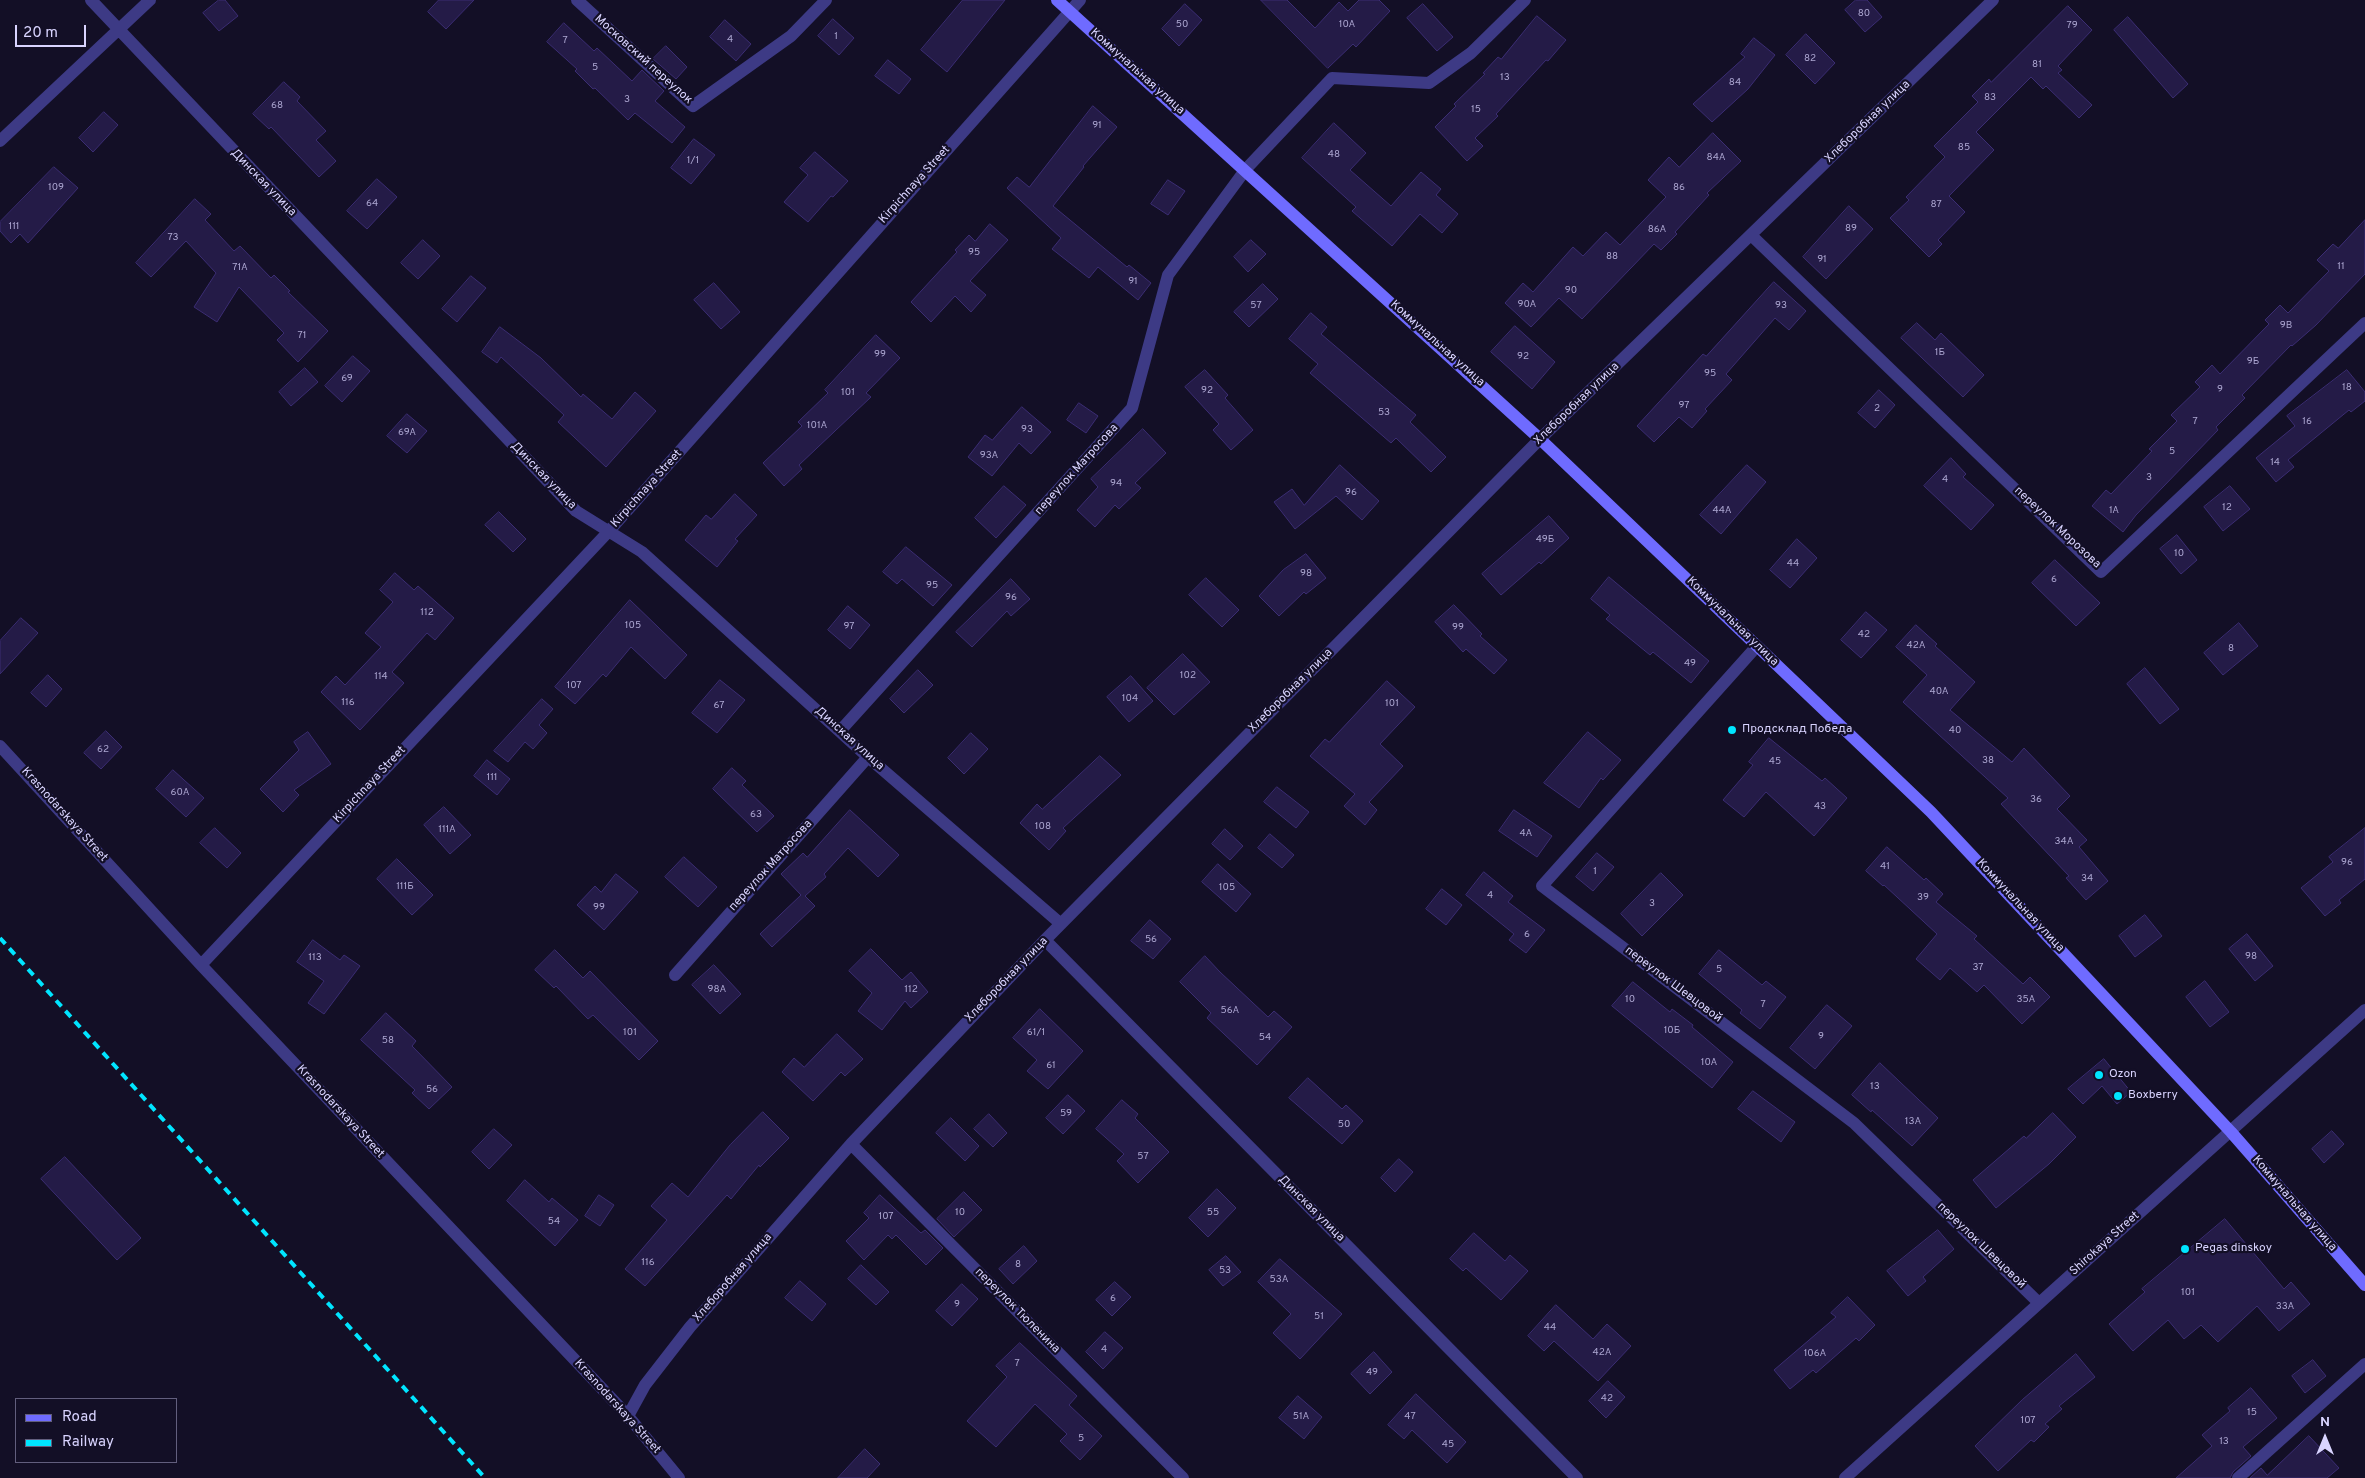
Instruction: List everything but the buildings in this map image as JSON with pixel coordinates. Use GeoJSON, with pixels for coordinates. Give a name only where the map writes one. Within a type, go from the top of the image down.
{"type":"FeatureCollection","features":[{"type":"Feature","properties":{"kind":"street","name":"Динская улица"},"geometry":{"type":"LineString","coordinates":[[92,0],[117,29],[576,511],[642,552],[868,756],[1061,924]]}},
{"type":"Feature","properties":{"kind":"street"},"geometry":{"type":"LineString","coordinates":[[0,141],[150,0]]}},
{"type":"Feature","properties":{"kind":"street","name":"Московский переулок"},"geometry":{"type":"LineString","coordinates":[[577,0],[693,106],[792,36],[826,0]]}},
{"type":"Feature","properties":{"kind":"street","name":"Коммунальная улица"},"geometry":{"type":"LineString","coordinates":[[1057,0],[1246,169],[1540,439],[1931,812],[2231,1132],[2365,1285]]}},
{"type":"Feature","properties":{"kind":"street","name":"Kirpichnaya Street"},"geometry":{"type":"LineString","coordinates":[[200,965],[610,531],[1080,0]]}},
{"type":"Feature","properties":{"kind":"street","name":"переулок Матросова"},"geometry":{"type":"LineString","coordinates":[[840,731],[1132,408],[1168,274],[1246,169],[1332,78],[1429,83],[1471,53],[1525,0]]}},
{"type":"Feature","properties":{"kind":"street","name":"Хлеборобная улица"},"geometry":{"type":"LineString","coordinates":[[628,1416],[645,1385],[690,1327],[851,1144],[1045,940],[1540,439],[1993,0]]}},
{"type":"Feature","properties":{"kind":"street","name":"переулок Морозова"},"geometry":{"type":"LineString","coordinates":[[1751,235],[2101,572],[2365,323]]}},
{"type":"Feature","properties":{"kind":"street","name":"переулок Шевцовой"},"geometry":{"type":"LineString","coordinates":[[1757,646],[1542,886],[1854,1123],[2039,1303]]}},
{"type":"Feature","properties":{"kind":"street","name":"Krasnodarskaya Street"},"geometry":{"type":"LineString","coordinates":[[0,746],[200,965],[628,1416],[680,1478]]}},
{"type":"Feature","properties":{"kind":"street","name":"переулок Матросова"},"geometry":{"type":"LineString","coordinates":[[675,975],[868,756]]}},
{"type":"Feature","properties":{"kind":"street","name":"Динская улица"},"geometry":{"type":"LineString","coordinates":[[1045,940],[1577,1478]]}},
{"type":"Feature","properties":{"kind":"street","name":"Shirokaya Street"},"geometry":{"type":"LineString","coordinates":[[1845,1478],[2365,1010]]}},
{"type":"Feature","properties":{"kind":"street","name":"переулок Тюленина"},"geometry":{"type":"LineString","coordinates":[[851,1144],[1184,1478]]}},
{"type":"Feature","properties":{"kind":"street"},"geometry":{"type":"LineString","coordinates":[[2238,1478],[2365,1364]]}},
{"type":"Feature","properties":{"kind":"railway"},"geometry":{"type":"LineString","coordinates":[[0,938],[485,1478]]}},
{"type":"Feature","properties":{"kind":"place","name":"Продсклад Победа"},"geometry":{"type":"Point","coordinates":[1732,730]}},
{"type":"Feature","properties":{"kind":"place","name":"Ozon"},"geometry":{"type":"Point","coordinates":[2099,1075]}},
{"type":"Feature","properties":{"kind":"place","name":"Boxberry"},"geometry":{"type":"Point","coordinates":[2118,1096]}},
{"type":"Feature","properties":{"kind":"place","name":"Pegas dinskoy"},"geometry":{"type":"Point","coordinates":[2185,1249]}}]}
